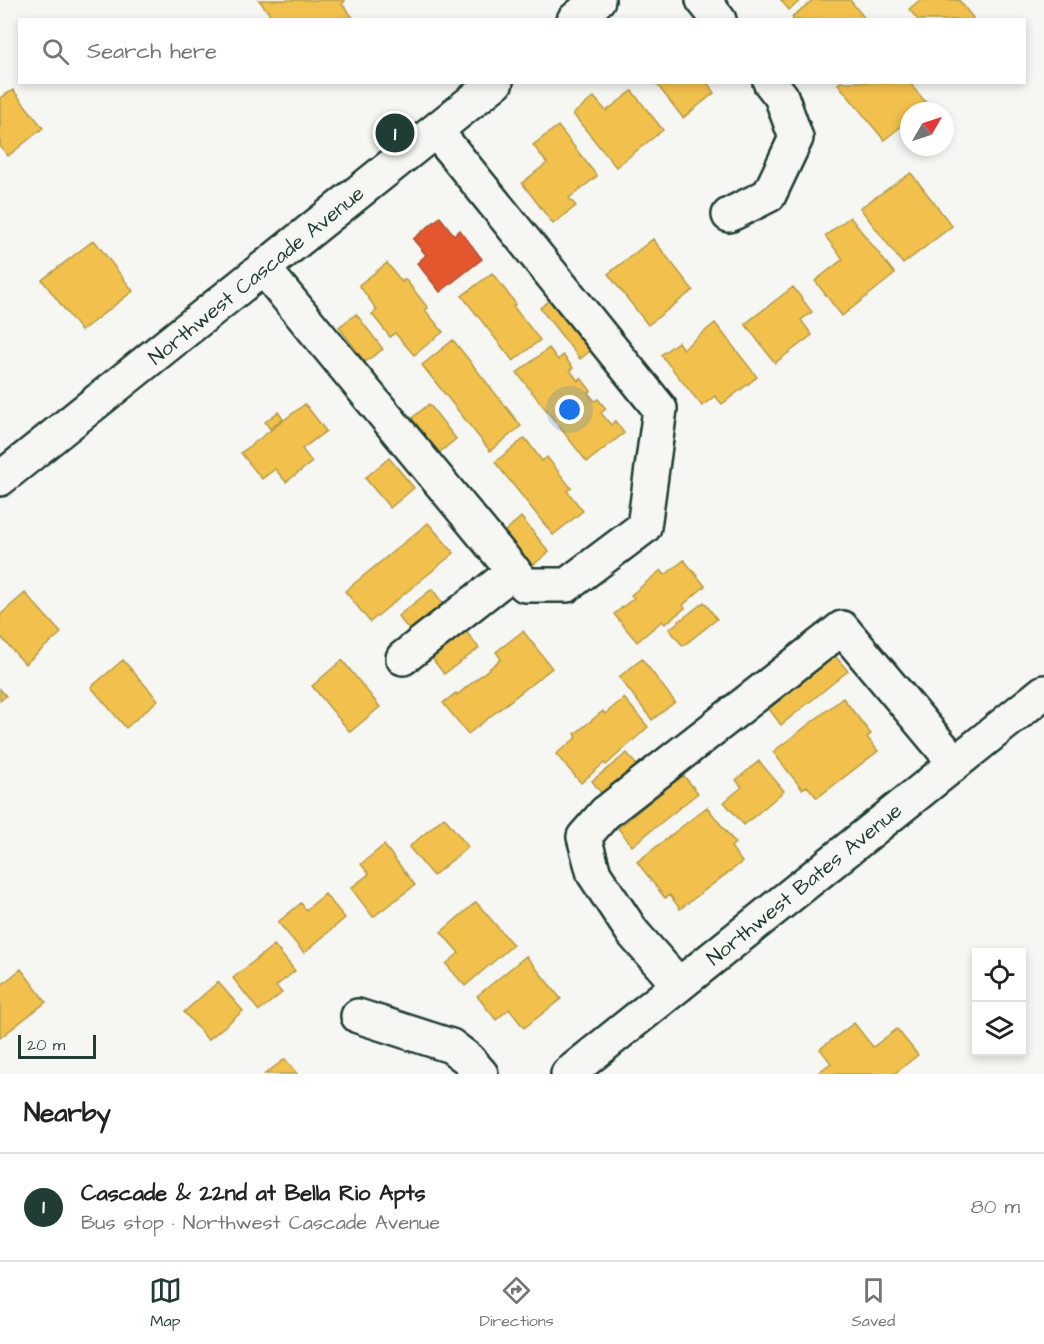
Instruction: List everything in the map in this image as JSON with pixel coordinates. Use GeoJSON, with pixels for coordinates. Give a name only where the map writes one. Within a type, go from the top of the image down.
{"type":"FeatureCollection","features":[{"type":"Feature","properties":{"kind":"street"},"geometry":{"type":"LineString","coordinates":[[576,18],[598,0]]}},
{"type":"Feature","properties":{"kind":"street"},"geometry":{"type":"LineString","coordinates":[[703,0],[717,18]]}},
{"type":"Feature","properties":{"kind":"street","name":"Northwest Cascade Avenue"},"geometry":{"type":"LineString","coordinates":[[8,472],[494,84]]}},
{"type":"Feature","properties":{"kind":"street"},"geometry":{"type":"LineString","coordinates":[[729,215],[769,195],[796,138],[781,96],[772,84]]}},
{"type":"Feature","properties":{"kind":"street"},"geometry":{"type":"LineString","coordinates":[[264,269],[525,585],[567,585],[644,527],[660,409],[435,131]]}},
{"type":"Feature","properties":{"kind":"street"},"geometry":{"type":"LineString","coordinates":[[403,658],[514,572]]}},
{"type":"Feature","properties":{"kind":"street"},"geometry":{"type":"LineString","coordinates":[[678,985],[633,933],[594,874],[584,837],[605,813],[842,628],[955,763]]}},
{"type":"Feature","properties":{"kind":"street","name":"Northwest Bates Avenue"},"geometry":{"type":"LineString","coordinates":[[568,1074],[1042,694]]}},
{"type":"Feature","properties":{"kind":"street"},"geometry":{"type":"LineString","coordinates":[[358,1016],[451,1046],[468,1059],[481,1074]]}},
{"type":"Feature","properties":{"kind":"building: Homes"},"geometry":{"type":"Polygon","coordinates":[[[259,0],[344,0],[342,4],[353,18],[272,18],[259,0]]]}},
{"type":"Feature","properties":{"kind":"building: Homes"},"geometry":{"type":"Polygon","coordinates":[[[781,0],[801,0],[789,10],[781,0]]]}},
{"type":"Feature","properties":{"kind":"building: Homes"},"geometry":{"type":"Polygon","coordinates":[[[813,0],[850,0],[864,18],[792,18],[813,0]]]}},
{"type":"Feature","properties":{"kind":"building: Homes"},"geometry":{"type":"Polygon","coordinates":[[[920,0],[959,0],[973,18],[916,18],[909,9],[920,0]]]}},
{"type":"Feature","properties":{"kind":"building: Homes"},"geometry":{"type":"Polygon","coordinates":[[[657,84],[708,84],[714,93],[683,118],[657,84]]]}},
{"type":"Feature","properties":{"kind":"building: Homes"},"geometry":{"type":"Polygon","coordinates":[[[838,84],[911,84],[925,102],[900,102],[900,127],[884,140],[838,84]]]}},
{"type":"Feature","properties":{"kind":"building: Homes"},"geometry":{"type":"Polygon","coordinates":[[[13,90],[43,128],[8,156],[0,146],[0,98],[13,90]]]}},
{"type":"Feature","properties":{"kind":"building: Homes"},"geometry":{"type":"Polygon","coordinates":[[[632,91],[663,130],[616,167],[573,114],[594,97],[606,111],[632,91]]]}},
{"type":"Feature","properties":{"kind":"building: Homes"},"geometry":{"type":"Polygon","coordinates":[[[558,126],[597,176],[569,198],[576,206],[553,224],[522,183],[547,163],[533,145],[558,126]]]}},
{"type":"Feature","properties":{"kind":"building: Homes"},"geometry":{"type":"Polygon","coordinates":[[[911,173],[952,226],[903,264],[860,208],[911,173]]]}},
{"type":"Feature","properties":{"kind":"building: Homes"},"geometry":{"type":"Polygon","coordinates":[[[850,217],[895,274],[842,316],[815,281],[843,259],[825,236],[850,217]]]}},
{"type":"Feature","properties":{"kind":"building: Homes"},"geometry":{"type":"Polygon","coordinates":[[[653,239],[693,290],[648,325],[608,274],[653,239]]]}},
{"type":"Feature","properties":{"kind":"building: Homes"},"geometry":{"type":"Polygon","coordinates":[[[94,240],[133,291],[81,331],[42,280],[94,240]]]}},
{"type":"Feature","properties":{"kind":"building: Homes"},"geometry":{"type":"Polygon","coordinates":[[[387,263],[402,282],[405,279],[428,308],[425,310],[443,332],[414,355],[395,333],[390,337],[372,314],[377,310],[359,285],[387,263]]]}},
{"type":"Feature","properties":{"kind":"building: Homes"},"geometry":{"type":"Polygon","coordinates":[[[492,273],[516,304],[513,306],[540,340],[513,361],[462,296],[492,273]]]}},
{"type":"Feature","properties":{"kind":"building: Homes"},"geometry":{"type":"Polygon","coordinates":[[[793,287],[812,312],[801,320],[812,335],[775,363],[745,324],[793,287]]]}},
{"type":"Feature","properties":{"kind":"building: Homes"},"geometry":{"type":"Polygon","coordinates":[[[557,294],[598,345],[580,359],[540,308],[557,294]]]}},
{"type":"Feature","properties":{"kind":"building: Homes"},"geometry":{"type":"Polygon","coordinates":[[[356,314],[383,349],[365,362],[339,327],[356,314]]]}},
{"type":"Feature","properties":{"kind":"building: Homes"},"geometry":{"type":"Polygon","coordinates":[[[715,323],[757,377],[722,404],[715,396],[702,406],[661,355],[678,342],[683,349],[715,323]]]}},
{"type":"Feature","properties":{"kind":"building: Homes"},"geometry":{"type":"Polygon","coordinates":[[[453,340],[521,426],[490,451],[422,365],[453,340]]]}},
{"type":"Feature","properties":{"kind":"building: Homes"},"geometry":{"type":"Polygon","coordinates":[[[549,348],[558,360],[563,355],[573,368],[570,370],[578,381],[581,378],[591,391],[588,393],[595,401],[598,399],[606,409],[601,413],[611,425],[615,421],[624,433],[587,462],[517,373],[549,348]]]}},
{"type":"Feature","properties":{"kind":"building: Homes"},"geometry":{"type":"Polygon","coordinates":[[[305,404],[326,431],[302,449],[312,462],[286,482],[275,469],[262,479],[241,453],[305,404]]]}},
{"type":"Feature","properties":{"kind":"building: Homes"},"geometry":{"type":"Polygon","coordinates":[[[429,404],[456,439],[439,453],[412,418],[429,404]]]}},
{"type":"Feature","properties":{"kind":"building: Homes"},"geometry":{"type":"Polygon","coordinates":[[[278,412],[283,419],[270,429],[265,422],[278,412]]]}},
{"type":"Feature","properties":{"kind":"building: Homes"},"geometry":{"type":"Polygon","coordinates":[[[525,438],[542,461],[547,457],[571,488],[567,491],[583,511],[553,535],[495,462],[525,438]]]}},
{"type":"Feature","properties":{"kind":"building: Homes"},"geometry":{"type":"Polygon","coordinates":[[[389,458],[414,488],[390,508],[365,478],[389,458]]]}},
{"type":"Feature","properties":{"kind":"building: Homes"},"geometry":{"type":"Polygon","coordinates":[[[521,517],[549,552],[532,566],[504,532],[521,517]]]}},
{"type":"Feature","properties":{"kind":"building: Homes"},"geometry":{"type":"Polygon","coordinates":[[[428,523],[454,553],[370,622],[345,591],[428,523]]]}},
{"type":"Feature","properties":{"kind":"building: Homes"},"geometry":{"type":"Polygon","coordinates":[[[684,560],[705,586],[683,605],[685,608],[665,624],[662,621],[637,642],[614,614],[634,598],[631,595],[661,570],[665,575],[684,560]]]}},
{"type":"Feature","properties":{"kind":"building: Homes"},"geometry":{"type":"Polygon","coordinates":[[[432,589],[445,606],[411,632],[398,616],[432,589]]]}},
{"type":"Feature","properties":{"kind":"building: Homes"},"geometry":{"type":"Polygon","coordinates":[[[25,593],[61,633],[25,664],[0,636],[0,615],[25,593]]]}},
{"type":"Feature","properties":{"kind":"building: Homes"},"geometry":{"type":"Polygon","coordinates":[[[704,602],[717,619],[683,646],[669,629],[704,602]]]}},
{"type":"Feature","properties":{"kind":"building: Homes"},"geometry":{"type":"Polygon","coordinates":[[[464,629],[479,648],[444,674],[430,656],[464,629]]]}},
{"type":"Feature","properties":{"kind":"building: Homes"},"geometry":{"type":"Polygon","coordinates":[[[523,631],[552,668],[468,734],[443,703],[456,693],[457,695],[501,659],[496,652],[523,631]]]}},
{"type":"Feature","properties":{"kind":"building: Homes"},"geometry":{"type":"Polygon","coordinates":[[[835,656],[848,671],[781,725],[769,709],[835,656]]]}},
{"type":"Feature","properties":{"kind":"building: Homes"},"geometry":{"type":"Polygon","coordinates":[[[642,659],[675,702],[652,720],[619,677],[642,659]]]}},
{"type":"Feature","properties":{"kind":"building: Homes"},"geometry":{"type":"Polygon","coordinates":[[[123,660],[158,700],[126,728],[91,687],[123,660]]]}},
{"type":"Feature","properties":{"kind":"building: Homes"},"geometry":{"type":"Polygon","coordinates":[[[342,660],[380,707],[350,732],[312,686],[342,660]]]}},
{"type":"Feature","properties":{"kind":"building: Homes"},"geometry":{"type":"Polygon","coordinates":[[[0,689],[6,696],[0,701],[0,689]]]}},
{"type":"Feature","properties":{"kind":"building: Homes"},"geometry":{"type":"Polygon","coordinates":[[[624,698],[648,727],[606,765],[604,763],[581,783],[556,754],[577,737],[575,734],[603,711],[605,714],[624,698]]]}},
{"type":"Feature","properties":{"kind":"building: Homes"},"geometry":{"type":"Polygon","coordinates":[[[843,698],[871,734],[867,737],[878,751],[817,798],[807,786],[802,789],[773,752],[843,698]]]}},
{"type":"Feature","properties":{"kind":"building: Homes"},"geometry":{"type":"Polygon","coordinates":[[[627,753],[641,771],[605,798],[592,781],[627,753]]]}},
{"type":"Feature","properties":{"kind":"building: Homes"},"geometry":{"type":"Polygon","coordinates":[[[759,761],[784,791],[744,825],[724,802],[742,787],[736,780],[759,761]]]}},
{"type":"Feature","properties":{"kind":"building: Homes"},"geometry":{"type":"Polygon","coordinates":[[[683,775],[698,793],[632,846],[618,828],[683,775]]]}},
{"type":"Feature","properties":{"kind":"building: Homes"},"geometry":{"type":"Polygon","coordinates":[[[707,807],[735,843],[731,847],[742,862],[680,909],[670,895],[665,898],[637,862],[707,807]]]}},
{"type":"Feature","properties":{"kind":"building: Homes"},"geometry":{"type":"Polygon","coordinates":[[[444,817],[468,847],[433,876],[409,847],[444,817]]]}},
{"type":"Feature","properties":{"kind":"building: Homes"},"geometry":{"type":"Polygon","coordinates":[[[384,845],[415,885],[373,917],[351,888],[369,874],[361,864],[384,845]]]}},
{"type":"Feature","properties":{"kind":"building: Homes"},"geometry":{"type":"Polygon","coordinates":[[[325,894],[345,918],[304,953],[278,922],[301,903],[306,910],[325,894]]]}},
{"type":"Feature","properties":{"kind":"building: Homes"},"geometry":{"type":"Polygon","coordinates":[[[476,902],[513,945],[465,986],[446,964],[459,953],[441,932],[476,902]]]}},
{"type":"Feature","properties":{"kind":"building: Homes"},"geometry":{"type":"Polygon","coordinates":[[[274,945],[295,971],[276,986],[282,993],[259,1011],[233,978],[274,945]]]}},
{"type":"Feature","properties":{"kind":"building: Homes"},"geometry":{"type":"Polygon","coordinates":[[[526,956],[561,999],[524,1028],[509,1009],[496,1020],[477,996],[526,956]]]}},
{"type":"Feature","properties":{"kind":"building: Homes"},"geometry":{"type":"Polygon","coordinates":[[[21,969],[46,1002],[0,1038],[0,986],[21,969]]]}},
{"type":"Feature","properties":{"kind":"building: Homes"},"geometry":{"type":"Polygon","coordinates":[[[218,982],[243,1011],[208,1040],[184,1012],[218,982]]]}},
{"type":"Feature","properties":{"kind":"building: Homes"},"geometry":{"type":"Polygon","coordinates":[[[854,1023],[873,1047],[897,1029],[918,1055],[894,1074],[821,1074],[819,1072],[831,1063],[820,1049],[854,1023]]]}},
{"type":"Feature","properties":{"kind":"building: Homes"},"geometry":{"type":"Polygon","coordinates":[[[285,1059],[297,1074],[265,1074],[285,1059]]]}},
{"type":"Feature","properties":{"kind":"building: Shops"},"geometry":{"type":"Polygon","coordinates":[[[440,217],[454,235],[460,230],[482,259],[440,292],[417,263],[426,255],[413,239],[440,217]]]}},
{"type":"Feature","properties":{"kind":"place","name":"Cascade & 22nd at Bella Rio Apts"},"geometry":{"type":"Point","coordinates":[395,133]}}]}
